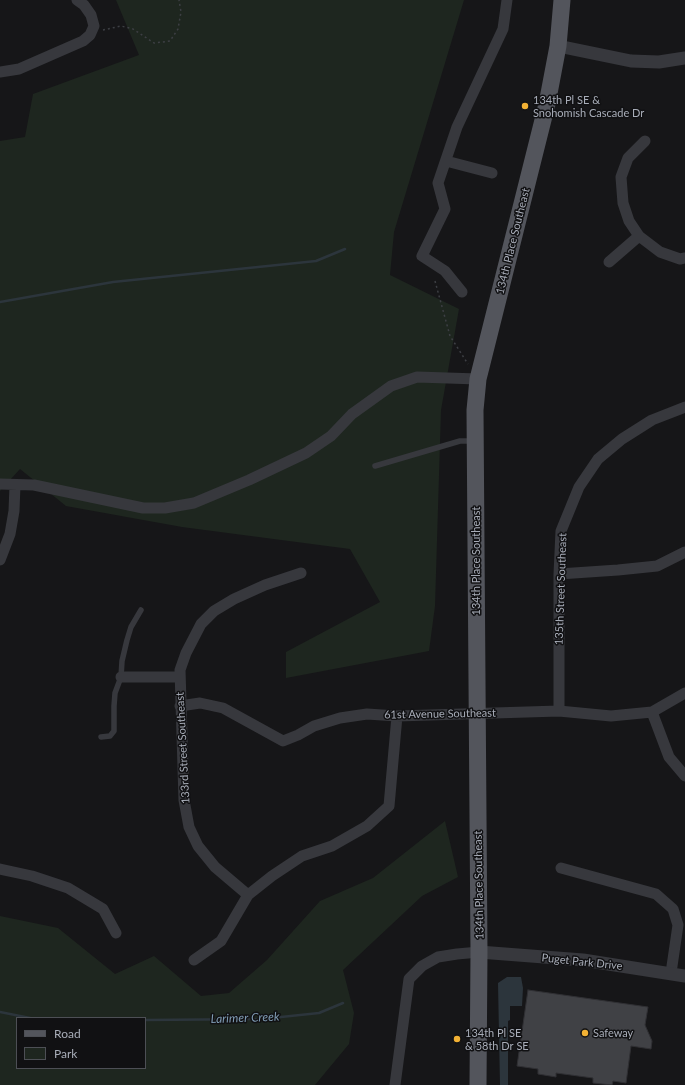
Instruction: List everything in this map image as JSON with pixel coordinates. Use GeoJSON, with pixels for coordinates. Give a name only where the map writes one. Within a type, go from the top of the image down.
{"type":"FeatureCollection","features":[{"type":"Feature","properties":{"kind":"main road","name":"134th Place Southeast"},"geometry":{"type":"LineString","coordinates":[[478,1085],[479,952],[475,410],[478,379],[547,104],[558,46],[562,0]]}},
{"type":"Feature","properties":{"kind":"street"},"geometry":{"type":"LineString","coordinates":[[0,78],[0,72],[19,69],[83,41],[90,35],[94,26],[91,15],[84,5],[78,0]]}},
{"type":"Feature","properties":{"kind":"street"},"geometry":{"type":"LineString","coordinates":[[462,292],[445,271],[422,256],[445,209],[438,183],[457,128],[503,29],[506,0]]}},
{"type":"Feature","properties":{"kind":"street"},"geometry":{"type":"LineString","coordinates":[[558,46],[631,61],[659,62],[685,58]]}},
{"type":"Feature","properties":{"kind":"street"},"geometry":{"type":"LineString","coordinates":[[644,141],[628,158],[621,177],[623,203],[629,221],[639,236],[660,252],[680,259],[685,258]]}},
{"type":"Feature","properties":{"kind":"street"},"geometry":{"type":"LineString","coordinates":[[446,161],[492,173]]}},
{"type":"Feature","properties":{"kind":"street"},"geometry":{"type":"LineString","coordinates":[[609,262],[639,236]]}},
{"type":"Feature","properties":{"kind":"street"},"geometry":{"type":"LineString","coordinates":[[0,484],[34,485],[143,508],[165,508],[194,503],[249,480],[306,453],[331,436],[352,414],[390,386],[417,377],[478,379]]}},
{"type":"Feature","properties":{"kind":"street","name":"135th Street Southeast"},"geometry":{"type":"LineString","coordinates":[[558,711],[559,574],[561,531],[579,487],[598,459],[622,439],[652,420],[685,407]]}},
{"type":"Feature","properties":{"kind":"street"},"geometry":{"type":"LineString","coordinates":[[0,560],[10,534],[14,511],[15,485]]}},
{"type":"Feature","properties":{"kind":"street"},"geometry":{"type":"LineString","coordinates":[[559,574],[657,566],[685,552]]}},
{"type":"Feature","properties":{"kind":"street","name":"133rd Street Southeast"},"geometry":{"type":"LineString","coordinates":[[248,895],[215,867],[198,846],[189,827],[184,800],[180,670],[186,653],[201,624],[214,611],[234,599],[265,585],[301,573]]}},
{"type":"Feature","properties":{"kind":"street"},"geometry":{"type":"LineString","coordinates":[[121,677],[180,677]]}},
{"type":"Feature","properties":{"kind":"street","name":"61st Avenue Southeast"},"geometry":{"type":"LineString","coordinates":[[180,706],[200,704],[223,708],[283,741],[314,726],[340,718],[367,714],[397,716],[558,711],[611,716],[652,712],[685,693]]}},
{"type":"Feature","properties":{"kind":"street"},"geometry":{"type":"LineString","coordinates":[[652,712],[669,757],[685,776]]}},
{"type":"Feature","properties":{"kind":"street"},"geometry":{"type":"LineString","coordinates":[[194,960],[221,941],[248,895],[272,876],[302,856],[332,846],[367,826],[389,806],[397,716]]}},
{"type":"Feature","properties":{"kind":"street"},"geometry":{"type":"LineString","coordinates":[[561,868],[656,894],[673,908],[678,925],[671,973]]}},
{"type":"Feature","properties":{"kind":"street"},"geometry":{"type":"LineString","coordinates":[[0,869],[32,876],[68,888],[103,909],[116,933]]}},
{"type":"Feature","properties":{"kind":"street"},"geometry":{"type":"LineString","coordinates":[[395,1085],[409,979],[422,966],[438,957],[479,952]]}},
{"type":"Feature","properties":{"kind":"street","name":"Puget Park Drive"},"geometry":{"type":"LineString","coordinates":[[479,952],[583,960],[685,976]]}},
{"type":"Feature","properties":{"kind":"lane"},"geometry":{"type":"LineString","coordinates":[[375,466],[460,441],[475,441]]}},
{"type":"Feature","properties":{"kind":"lane"},"geometry":{"type":"LineString","coordinates":[[101,737],[110,736],[114,731],[115,693],[121,677],[122,661],[131,627],[141,610]]}},
{"type":"Feature","properties":{"kind":"path"},"geometry":{"type":"LineString","coordinates":[[94,26],[103,30],[121,26],[134,29],[154,43],[170,41],[178,29],[181,12],[180,0]]}},
{"type":"Feature","properties":{"kind":"path"},"geometry":{"type":"LineString","coordinates":[[435,281],[450,336],[478,379]]}},
{"type":"Feature","properties":{"kind":"green space"},"geometry":{"type":"Polygon","coordinates":[[[116,0],[464,0],[394,232],[390,275],[459,309],[441,410],[435,606],[429,651],[286,678],[286,652],[380,602],[350,549],[182,527],[66,506],[20,469],[0,491],[0,141],[25,137],[33,94],[139,55],[116,0]]]}},
{"type":"Feature","properties":{"kind":"green space"},"geometry":{"type":"Polygon","coordinates":[[[445,821],[458,877],[422,896],[343,970],[354,1013],[349,1044],[315,1085],[0,1085],[0,916],[58,928],[115,974],[154,956],[201,996],[229,993],[267,960],[320,901],[373,878],[445,821]]]}},
{"type":"Feature","properties":{"kind":"shaded area"},"geometry":{"type":"Polygon","coordinates":[[[507,977],[521,977],[523,988],[522,1006],[510,1006],[510,1020],[508,1021],[508,1085],[500,1085],[498,983],[507,977]]]}},
{"type":"Feature","properties":{"kind":"building","name":"Safeway"},"geometry":{"type":"Polygon","coordinates":[[[528,990],[648,1007],[645,1025],[652,1041],[651,1049],[631,1046],[626,1083],[613,1081],[612,1085],[593,1083],[593,1078],[556,1073],[556,1077],[538,1074],[538,1069],[517,1066],[528,990]]]}},
{"type":"Feature","properties":{"kind":"waterway"},"geometry":{"type":"LineString","coordinates":[[0,302],[113,282],[316,261],[345,249]]}},
{"type":"Feature","properties":{"kind":"waterway","name":"Larimer Creek"},"geometry":{"type":"LineString","coordinates":[[146,1020],[262,1019],[319,1013],[343,1003]]}},
{"type":"Feature","properties":{"kind":"waterway","name":"Larimer Creek"},"geometry":{"type":"LineString","coordinates":[[0,1012],[25,1017]]}},
{"type":"Feature","properties":{"kind":"place","name":"134th Pl SE & Snohomish Cascade Dr"},"geometry":{"type":"Point","coordinates":[525,106]}},
{"type":"Feature","properties":{"kind":"place","name":"Safeway"},"geometry":{"type":"Point","coordinates":[585,1033]}},
{"type":"Feature","properties":{"kind":"place","name":"134th Pl SE & 58th Dr SE"},"geometry":{"type":"Point","coordinates":[457,1039]}}]}
